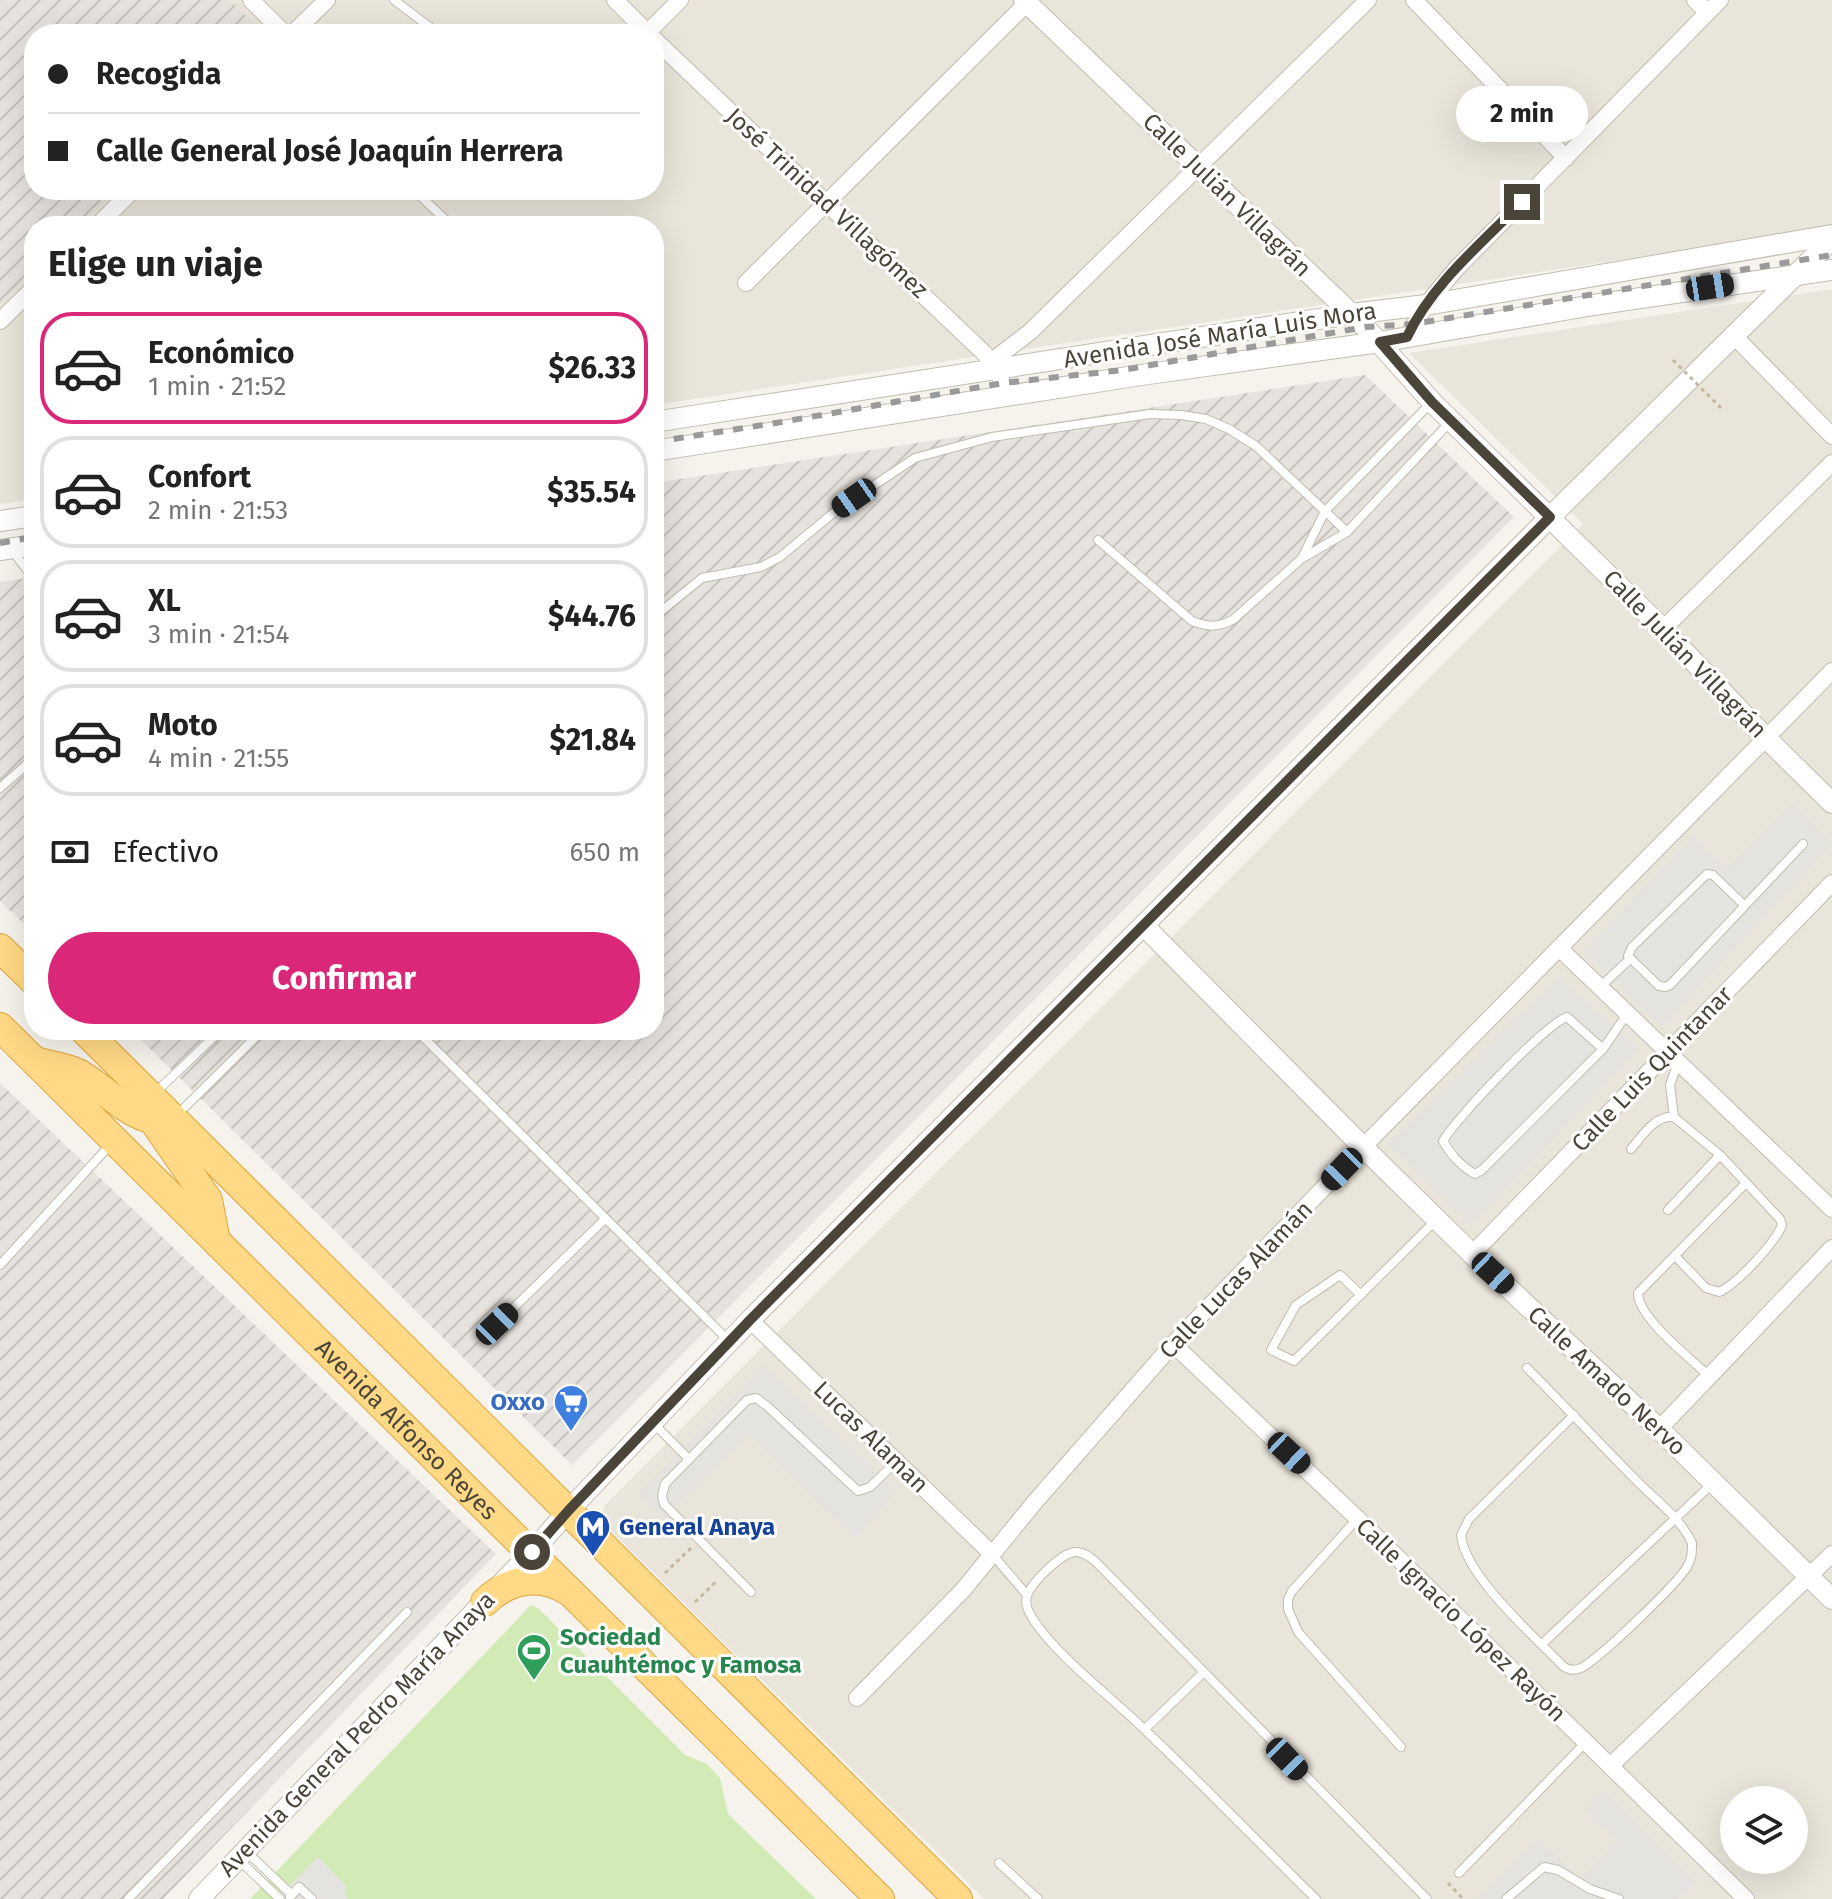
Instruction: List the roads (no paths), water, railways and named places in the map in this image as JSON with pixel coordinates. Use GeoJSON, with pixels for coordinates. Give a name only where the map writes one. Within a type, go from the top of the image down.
{"type":"FeatureCollection","features":[{"type":"Feature","properties":{"kind":"highway"},"geometry":{"type":"LineString","coordinates":[[0,948],[24,971]]}},
{"type":"Feature","properties":{"kind":"highway","name":"Avenida Alfonso Reyes"},"geometry":{"type":"LineString","coordinates":[[0,1027],[532,1552],[873,1897]]}},
{"type":"Feature","properties":{"kind":"highway"},"geometry":{"type":"LineString","coordinates":[[93,1040],[159,1111],[569,1510],[958,1899]]}},
{"type":"Feature","properties":{"kind":"highway"},"geometry":{"type":"LineString","coordinates":[[35,1061],[76,1072],[129,1110],[159,1111]]}},
{"type":"Feature","properties":{"kind":"highway"},"geometry":{"type":"LineString","coordinates":[[159,1111],[171,1151],[208,1200],[216,1241]]}},
{"type":"Feature","properties":{"kind":"highway"},"geometry":{"type":"LineString","coordinates":[[485,1602],[501,1588],[532,1580],[562,1587],[582,1602]]}},
{"type":"Feature","properties":{"kind":"street"},"geometry":{"type":"LineString","coordinates":[[251,0],[275,24]]}},
{"type":"Feature","properties":{"kind":"street"},"geometry":{"type":"LineString","coordinates":[[302,24],[327,0]]}},
{"type":"Feature","properties":{"kind":"street","name":"José Trinidad Villagómez"},"geometry":{"type":"LineString","coordinates":[[615,0],[638,24]]}},
{"type":"Feature","properties":{"kind":"street"},"geometry":{"type":"LineString","coordinates":[[659,24],[680,0]]}},
{"type":"Feature","properties":{"kind":"street"},"geometry":{"type":"LineString","coordinates":[[1004,396],[1003,383],[994,365],[1368,0]]}},
{"type":"Feature","properties":{"kind":"street"},"geometry":{"type":"LineString","coordinates":[[1414,0],[1566,158]]}},
{"type":"Feature","properties":{"kind":"street"},"geometry":{"type":"LineString","coordinates":[[746,283],[1026,2]]}},
{"type":"Feature","properties":{"kind":"street","name":"Calle Julián Villagrán"},"geometry":{"type":"LineString","coordinates":[[1026,2],[1380,342],[1432,402],[1663,629],[1832,803]]}},
{"type":"Feature","properties":{"kind":"street"},"geometry":{"type":"LineString","coordinates":[[1407,337],[1426,305],[1456,269],[1566,158],[1707,4]]}},
{"type":"Feature","properties":{"kind":"street","name":"José Trinidad Villagómez"},"geometry":{"type":"LineString","coordinates":[[664,49],[994,365]]}},
{"type":"Feature","properties":{"kind":"street"},"geometry":{"type":"LineString","coordinates":[[107,216],[123,200]]}},
{"type":"Feature","properties":{"kind":"street","name":"Avenida José María Luis Mora"},"geometry":{"type":"LineString","coordinates":[[664,420],[994,365],[1426,305],[1832,237]]}},
{"type":"Feature","properties":{"kind":"street","name":"Avenida General Pedro María Anaya"},"geometry":{"type":"LineString","coordinates":[[199,1899],[485,1602],[729,1341],[1832,237]]}},
{"type":"Feature","properties":{"kind":"street","name":"Avenida José María Luis Mora"},"geometry":{"type":"LineString","coordinates":[[664,449],[1380,342],[1832,270]]}},
{"type":"Feature","properties":{"kind":"street"},"geometry":{"type":"LineString","coordinates":[[0,321],[24,298]]}},
{"type":"Feature","properties":{"kind":"street"},"geometry":{"type":"LineString","coordinates":[[1733,335],[1832,436]]}},
{"type":"Feature","properties":{"kind":"street"},"geometry":{"type":"LineString","coordinates":[[1663,629],[1832,463]]}},
{"type":"Feature","properties":{"kind":"street"},"geometry":{"type":"LineString","coordinates":[[0,521],[24,517]]}},
{"type":"Feature","properties":{"kind":"street","name":"Calle Lucas Alamán"},"geometry":{"type":"LineString","coordinates":[[857,1698],[931,1625],[1173,1344],[1832,671]]}},
{"type":"Feature","properties":{"kind":"street","name":"Calle Luis Quintanar"},"geometry":{"type":"LineString","coordinates":[[1472,1254],[1674,1057],[1832,883]]}},
{"type":"Feature","properties":{"kind":"street","name":"Calle Amado Nervo"},"geometry":{"type":"LineString","coordinates":[[1144,926],[1436,1219],[1659,1429],[1832,1599]]}},
{"type":"Feature","properties":{"kind":"street"},"geometry":{"type":"LineString","coordinates":[[1560,949],[1832,1209]]}},
{"type":"Feature","properties":{"kind":"street"},"geometry":{"type":"LineString","coordinates":[[1659,1429],[1832,1248]]}},
{"type":"Feature","properties":{"kind":"street","name":"Lucas Alaman"},"geometry":{"type":"LineString","coordinates":[[750,1320],[992,1554]]}},
{"type":"Feature","properties":{"kind":"street","name":"Calle Ignacio López Rayón"},"geometry":{"type":"LineString","coordinates":[[1173,1344],[1358,1519],[1746,1899]]}},
{"type":"Feature","properties":{"kind":"street"},"geometry":{"type":"LineString","coordinates":[[1610,1766],[1832,1554]]}},
{"type":"Feature","properties":{"kind":"lane"},"geometry":{"type":"LineString","coordinates":[[394,0],[426,24]]}},
{"type":"Feature","properties":{"kind":"lane"},"geometry":{"type":"LineString","coordinates":[[425,200],[441,216]]}},
{"type":"Feature","properties":{"kind":"lane"},"geometry":{"type":"LineString","coordinates":[[1301,559],[1325,511],[1432,402]]}},
{"type":"Feature","properties":{"kind":"lane"},"geometry":{"type":"LineString","coordinates":[[664,609],[702,578],[761,567],[780,557],[837,510],[915,458],[992,437],[1150,414],[1206,419],[1229,429],[1256,446],[1347,532]]}},
{"type":"Feature","properties":{"kind":"lane"},"geometry":{"type":"LineString","coordinates":[[1098,540],[1192,621],[1207,627],[1222,626],[1234,619],[1301,559],[1347,532],[1451,421]]}},
{"type":"Feature","properties":{"kind":"lane"},"geometry":{"type":"LineString","coordinates":[[5,549],[24,569]]}},
{"type":"Feature","properties":{"kind":"lane"},"geometry":{"type":"LineString","coordinates":[[0,788],[24,767]]}},
{"type":"Feature","properties":{"kind":"lane"},"geometry":{"type":"LineString","coordinates":[[1744,905],[1713,875],[1707,874],[1632,947],[1628,952],[1630,959],[1659,986],[1670,985],[1803,844]]}},
{"type":"Feature","properties":{"kind":"lane"},"geometry":{"type":"LineString","coordinates":[[1600,987],[1630,959]]}},
{"type":"Feature","properties":{"kind":"lane"},"geometry":{"type":"LineString","coordinates":[[1603,1049],[1573,1021],[1567,1017],[1560,1019],[1456,1123],[1443,1141],[1446,1147],[1468,1170],[1475,1174],[1482,1170],[1603,1049],[1627,1014]]}},
{"type":"Feature","properties":{"kind":"lane"},"geometry":{"type":"LineString","coordinates":[[159,1111],[213,1040]]}},
{"type":"Feature","properties":{"kind":"lane"},"geometry":{"type":"LineString","coordinates":[[159,1111],[250,1040]]}},
{"type":"Feature","properties":{"kind":"lane"},"geometry":{"type":"LineString","coordinates":[[426,1040],[729,1341]]}},
{"type":"Feature","properties":{"kind":"lane"},"geometry":{"type":"LineString","coordinates":[[1674,1057],[1670,1085],[1674,1117]]}},
{"type":"Feature","properties":{"kind":"lane"},"geometry":{"type":"LineString","coordinates":[[1631,1149],[1654,1123],[1674,1117],[1720,1155],[1774,1211],[1782,1225],[1773,1241],[1731,1284],[1719,1292],[1706,1288],[1675,1256]]}},
{"type":"Feature","properties":{"kind":"lane"},"geometry":{"type":"LineString","coordinates":[[0,1265],[114,1140]]}},
{"type":"Feature","properties":{"kind":"lane"},"geometry":{"type":"LineString","coordinates":[[1668,1210],[1720,1155]]}},
{"type":"Feature","properties":{"kind":"lane"},"geometry":{"type":"LineString","coordinates":[[1709,1376],[1665,1334],[1638,1301],[1638,1293],[1641,1286],[1746,1183]]}},
{"type":"Feature","properties":{"kind":"lane"},"geometry":{"type":"LineString","coordinates":[[497,1324],[605,1219]]}},
{"type":"Feature","properties":{"kind":"lane"},"geometry":{"type":"LineString","coordinates":[[1361,1295],[1340,1275],[1296,1305],[1271,1350],[1294,1361],[1361,1295],[1436,1219]]}},
{"type":"Feature","properties":{"kind":"lane"},"geometry":{"type":"LineString","coordinates":[[1527,1368],[1574,1415],[1673,1517],[1692,1543],[1690,1564],[1669,1588],[1596,1657],[1579,1670],[1571,1671],[1479,1577],[1466,1558],[1461,1535],[1464,1526],[1574,1415]]}},
{"type":"Feature","properties":{"kind":"lane"},"geometry":{"type":"LineString","coordinates":[[751,1592],[664,1504],[662,1496],[665,1484],[737,1408],[751,1398],[767,1406],[858,1491],[870,1487],[896,1461]]}},
{"type":"Feature","properties":{"kind":"lane"},"geometry":{"type":"LineString","coordinates":[[652,1422],[689,1459]]}},
{"type":"Feature","properties":{"kind":"lane"},"geometry":{"type":"LineString","coordinates":[[1542,1644],[1673,1517],[1713,1483]]}},
{"type":"Feature","properties":{"kind":"lane"},"geometry":{"type":"LineString","coordinates":[[1358,1519],[1292,1591],[1288,1609],[1308,1645],[1401,1747]]}},
{"type":"Feature","properties":{"kind":"lane"},"geometry":{"type":"LineString","coordinates":[[1316,1899],[1048,1637],[1030,1613],[1026,1604],[1027,1595],[1064,1556],[1071,1552],[1087,1555],[1427,1899]]}},
{"type":"Feature","properties":{"kind":"lane"},"geometry":{"type":"LineString","coordinates":[[992,1554],[1027,1595]]}},
{"type":"Feature","properties":{"kind":"lane"},"geometry":{"type":"LineString","coordinates":[[128,1899],[407,1612]]}},
{"type":"Feature","properties":{"kind":"lane"},"geometry":{"type":"LineString","coordinates":[[1145,1729],[1203,1673]]}},
{"type":"Feature","properties":{"kind":"lane"},"geometry":{"type":"LineString","coordinates":[[1459,1873],[1586,1742]]}},
{"type":"Feature","properties":{"kind":"lane"},"geometry":{"type":"LineString","coordinates":[[241,1855],[290,1897],[299,1887],[312,1899]]}},
{"type":"Feature","properties":{"kind":"lane"},"geometry":{"type":"LineString","coordinates":[[241,1855],[280,1899]]}},
{"type":"Feature","properties":{"kind":"lane"},"geometry":{"type":"LineString","coordinates":[[999,1863],[1038,1899]]}},
{"type":"Feature","properties":{"kind":"lane"},"geometry":{"type":"LineString","coordinates":[[1506,1899],[1544,1867],[1558,1870],[1590,1889],[1619,1899]]}},
{"type":"Feature","properties":{"kind":"railway"},"geometry":{"type":"LineString","coordinates":[[664,440],[1003,383],[1123,370],[1365,327],[1413,324],[1832,255]]}},
{"type":"Feature","properties":{"kind":"railway"},"geometry":{"type":"LineString","coordinates":[[0,543],[24,539]]}},
{"type":"Feature","properties":{"kind":"place","name":"Oxxo"},"geometry":{"type":"Point","coordinates":[571,1433]}},
{"type":"Feature","properties":{"kind":"place","name":"General Anaya"},"geometry":{"type":"Point","coordinates":[593,1558]}},
{"type":"Feature","properties":{"kind":"place","name":"Sociedad Cuauhtémoc y Famosa"},"geometry":{"type":"Point","coordinates":[534,1682]}}]}
